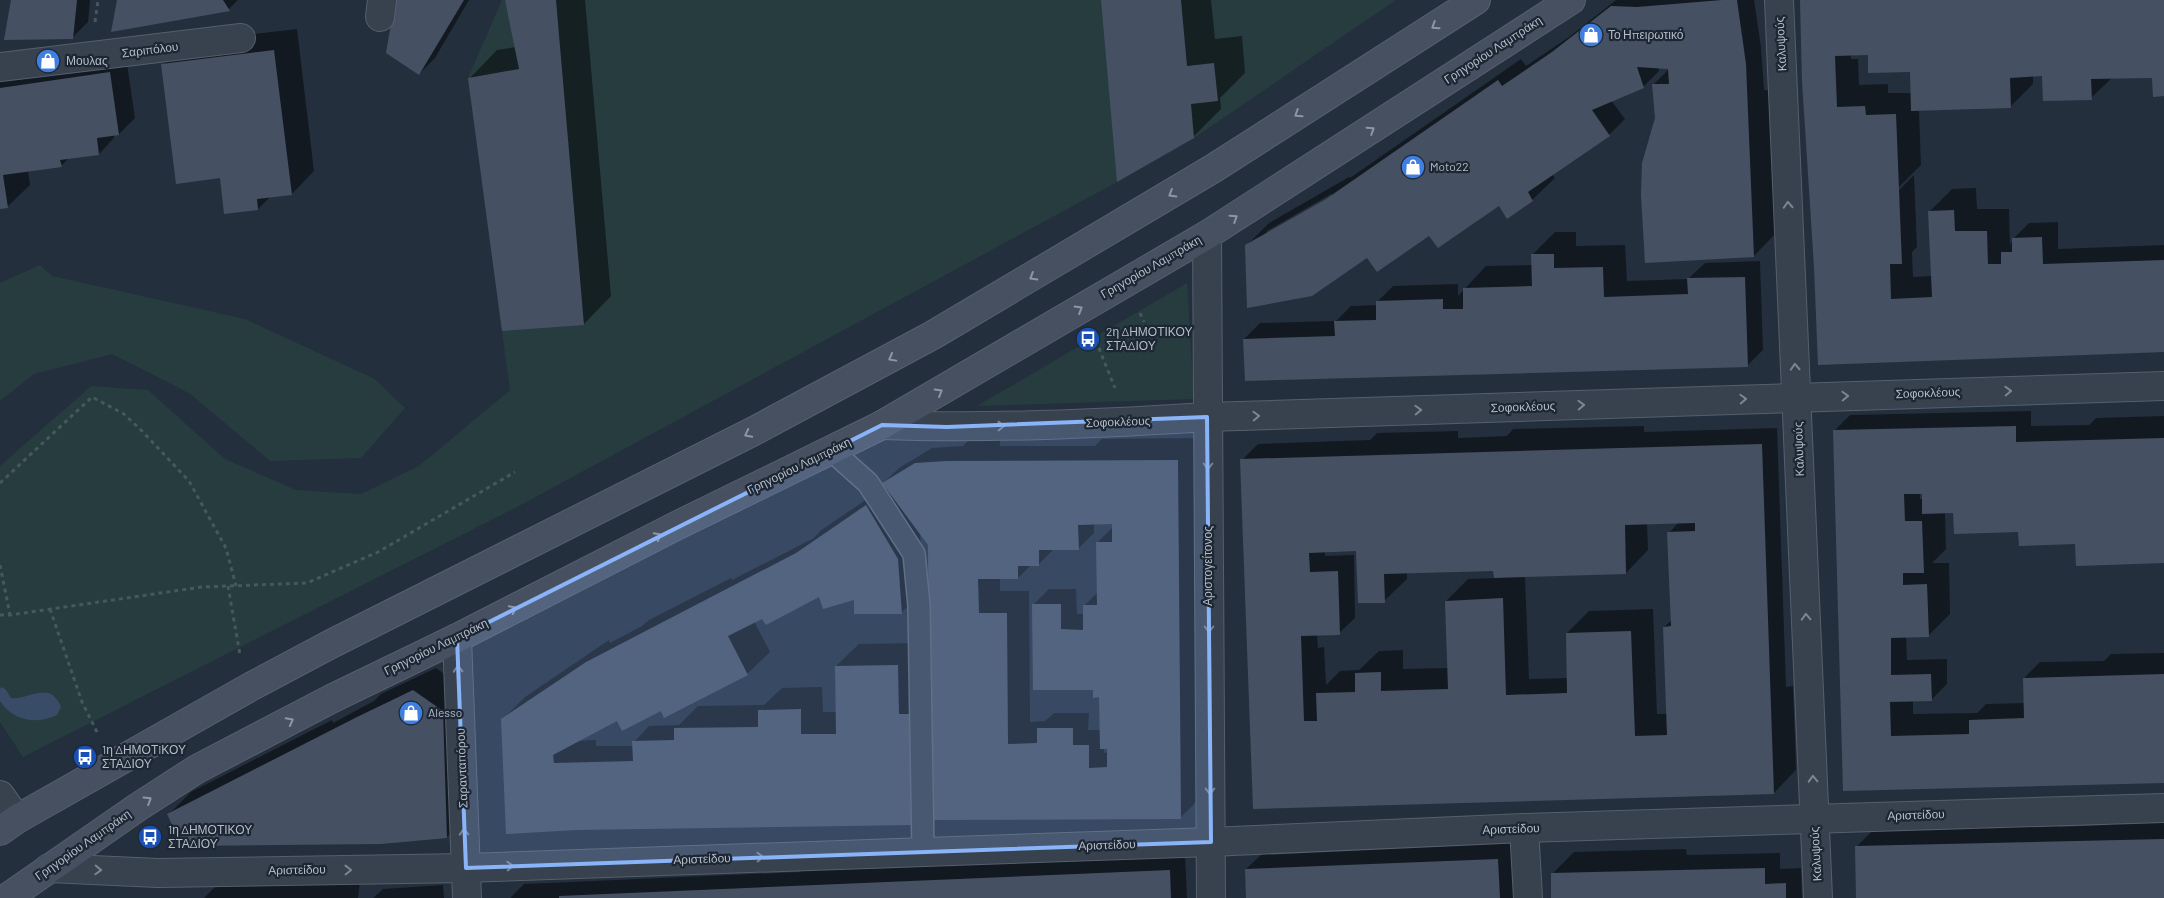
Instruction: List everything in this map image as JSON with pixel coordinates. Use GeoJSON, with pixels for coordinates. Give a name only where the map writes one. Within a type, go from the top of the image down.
{"type":"FeatureCollection","features":[{"type":"Feature","properties":{"kind":"street"},"geometry":{"type":"LineString","coordinates":[[0,795],[8,825],[296,662],[752,432],[932,335],[1214,168],[1476,0]]}},
{"type":"Feature","properties":{"kind":"street","name":"Γρηγορίου Λαμπράκη"},"geometry":{"type":"LineString","coordinates":[[7,898],[138,807],[197,769],[333,698],[882,425],[1208,235],[1571,0]]}},
{"type":"Feature","properties":{"kind":"street","name":"Καλυψούς"},"geometry":{"type":"LineString","coordinates":[[1779,0],[1818,898]]}},
{"type":"Feature","properties":{"kind":"street","name":"Σαριπόλου"},"geometry":{"type":"LineString","coordinates":[[0,68],[241,38]]}},
{"type":"Feature","properties":{"kind":"street","name":"Αριστογείτονος"},"geometry":{"type":"LineString","coordinates":[[1208,235],[1207,418],[1211,898]]}},
{"type":"Feature","properties":{"kind":"street","name":"Σοφοκλέους"},"geometry":{"type":"LineString","coordinates":[[882,425],[947,427],[1122,423],[1207,418],[1797,397],[2164,386]]}},
{"type":"Feature","properties":{"kind":"street","name":"Σαρανταπόρου"},"geometry":{"type":"LineString","coordinates":[[457,638],[467,898]]}},
{"type":"Feature","properties":{"kind":"street","name":"Αριστείδου"},"geometry":{"type":"LineString","coordinates":[[49,868],[158,873],[466,868],[1211,842],[1524,828],[2164,808]]}},
{"type":"Feature","properties":{"kind":"street"},"geometry":{"type":"LineString","coordinates":[[1524,828],[1528,898]]}},
{"type":"Feature","properties":{"kind":"lane"},"geometry":{"type":"LineString","coordinates":[[831,450],[868,483],[914,554],[919,606],[923,852]]}},
{"type":"Feature","properties":{"kind":"path"},"geometry":{"type":"LineString","coordinates":[[1092,302],[1106,329],[1097,342],[1118,396],[1122,423]]}},
{"type":"Feature","properties":{"kind":"path"},"geometry":{"type":"LineString","coordinates":[[0,483],[92,397],[124,414],[189,481],[226,548],[236,586]]}},
{"type":"Feature","properties":{"kind":"path"},"geometry":{"type":"LineString","coordinates":[[0,615],[202,587],[307,583],[378,552],[515,472]]}},
{"type":"Feature","properties":{"kind":"path"},"geometry":{"type":"LineString","coordinates":[[0,564],[10,615]]}},
{"type":"Feature","properties":{"kind":"path"},"geometry":{"type":"LineString","coordinates":[[228,586],[240,655]]}},
{"type":"Feature","properties":{"kind":"path"},"geometry":{"type":"LineString","coordinates":[[50,609],[82,702],[98,733]]}},
{"type":"Feature","properties":{"kind":"highlighted area"},"geometry":{"type":"Polygon","coordinates":[[[1207,417],[1211,842],[466,868],[457,638],[882,425],[947,427],[1207,417]]]}},
{"type":"Feature","properties":{"kind":"green space"},"geometry":{"type":"Polygon","coordinates":[[[502,0],[1396,0],[1194,138],[1117,182],[517,507],[23,757],[0,722],[0,466],[91,386],[148,390],[225,459],[296,490],[361,494],[419,466],[510,390],[468,78],[502,0]]]}},
{"type":"Feature","properties":{"kind":"green space"},"geometry":{"type":"Polygon","coordinates":[[[40,265],[52,276],[245,319],[375,379],[405,408],[361,458],[270,461],[189,393],[112,354],[34,374],[0,401],[0,283],[40,265]]]}},
{"type":"Feature","properties":{"kind":"green space"},"geometry":{"type":"Polygon","coordinates":[[[1187,283],[1194,399],[977,406],[1187,283]]]}},
{"type":"Feature","properties":{"kind":"water"},"geometry":{"type":"Polygon","coordinates":[[[2,687],[11,698],[38,693],[51,694],[61,707],[57,715],[41,720],[18,717],[5,708],[0,701],[0,689],[2,687]]]}},
{"type":"Feature","properties":{"kind":"building"},"geometry":{"type":"Polygon","coordinates":[[[11,0],[77,0],[73,39],[4,40],[11,0]]]}},
{"type":"Feature","properties":{"kind":"building"},"geometry":{"type":"Polygon","coordinates":[[[117,0],[223,0],[230,11],[111,32],[117,0]]]}},
{"type":"Feature","properties":{"kind":"building"},"geometry":{"type":"Polygon","coordinates":[[[395,0],[464,0],[419,75],[386,53],[395,0]]]}},
{"type":"Feature","properties":{"kind":"building"},"geometry":{"type":"Polygon","coordinates":[[[505,0],[556,0],[584,325],[502,331],[468,78],[519,69],[505,0]]]}},
{"type":"Feature","properties":{"kind":"building"},"geometry":{"type":"Polygon","coordinates":[[[1101,0],[1181,0],[1187,66],[1214,63],[1218,101],[1191,104],[1194,138],[1117,182],[1101,0]]]}},
{"type":"Feature","properties":{"kind":"building"},"geometry":{"type":"Polygon","coordinates":[[[1737,0],[1746,64],[1754,257],[1645,263],[1641,195],[1642,163],[1655,118],[1652,84],[1669,84],[1668,69],[1637,67],[1644,88],[1592,110],[1610,136],[1528,192],[1533,201],[1507,219],[1499,206],[1438,248],[1429,236],[1377,272],[1367,258],[1312,296],[1247,308],[1245,245],[1326,199],[1498,80],[1502,86],[1552,52],[1611,6],[1637,7],[1737,0]]]}},
{"type":"Feature","properties":{"kind":"building"},"geometry":{"type":"Polygon","coordinates":[[[1800,0],[2164,0],[2164,96],[2153,97],[2152,78],[2091,79],[2092,100],[2043,101],[2042,76],[2010,78],[2011,108],[1911,111],[1910,72],[1868,73],[1868,55],[1835,56],[1837,107],[1865,106],[1866,115],[1896,114],[1902,264],[1890,264],[1891,299],[1932,297],[1928,211],[1954,210],[1955,231],[1987,231],[1988,264],[2001,264],[2001,252],[2012,252],[2012,238],[2042,237],[2043,264],[2164,260],[2164,352],[1818,365],[1814,267],[1802,81],[1800,0]]]}},
{"type":"Feature","properties":{"kind":"building"},"geometry":{"type":"Polygon","coordinates":[[[274,50],[292,195],[257,199],[258,210],[224,214],[220,178],[176,184],[161,64],[274,50]]]}},
{"type":"Feature","properties":{"kind":"building"},"geometry":{"type":"Polygon","coordinates":[[[110,72],[119,135],[97,138],[99,155],[60,160],[62,167],[3,175],[8,208],[0,209],[0,88],[110,72]]]}},
{"type":"Feature","properties":{"kind":"building"},"geometry":{"type":"Polygon","coordinates":[[[1531,254],[1554,254],[1554,268],[1603,267],[1604,297],[1688,294],[1687,278],[1745,277],[1748,367],[1245,381],[1243,339],[1335,336],[1334,321],[1376,320],[1376,301],[1443,299],[1443,309],[1463,309],[1463,288],[1532,286],[1531,254]]]}},
{"type":"Feature","properties":{"kind":"building"},"geometry":{"type":"Polygon","coordinates":[[[2016,426],[2016,442],[2164,438],[2164,563],[2076,566],[2075,544],[2019,546],[2018,532],[1954,534],[1953,513],[1922,514],[1922,494],[1904,494],[1905,521],[1922,521],[1924,573],[1903,573],[1903,585],[1927,584],[1929,637],[1891,638],[1891,675],[1931,674],[1932,701],[1890,702],[1891,736],[1969,734],[1969,720],[2024,718],[2023,678],[2164,674],[2164,783],[1843,791],[1833,430],[2016,426]]]}},
{"type":"Feature","properties":{"kind":"building"},"geometry":{"type":"Polygon","coordinates":[[[1762,444],[1774,794],[1253,809],[1240,459],[1762,444]],[[1695,523],[1625,525],[1626,574],[1494,578],[1493,571],[1384,574],[1385,603],[1358,603],[1356,551],[1309,553],[1310,572],[1338,571],[1340,635],[1301,636],[1304,721],[1317,721],[1316,693],[1355,692],[1355,673],[1381,672],[1381,691],[1448,689],[1445,601],[1503,598],[1506,695],[1567,693],[1566,633],[1631,631],[1635,736],[1667,735],[1663,627],[1671,626],[1667,532],[1695,531],[1695,523]]]}},
{"type":"Feature","properties":{"kind":"building"},"geometry":{"type":"Polygon","coordinates":[[[1178,460],[1181,819],[930,820],[928,545],[882,483],[915,463],[946,461],[1178,460]],[[1112,524],[1078,525],[1079,550],[1039,550],[1039,566],[1018,566],[1018,579],[978,579],[979,613],[1007,613],[1008,744],[1037,743],[1037,728],[1073,728],[1073,745],[1089,745],[1089,768],[1107,767],[1107,749],[1100,749],[1099,697],[1093,698],[1093,690],[1033,690],[1032,604],[1061,604],[1061,629],[1083,630],[1083,605],[1097,605],[1096,542],[1112,542],[1112,524]]]}},
{"type":"Feature","properties":{"kind":"building"},"geometry":{"type":"Polygon","coordinates":[[[866,505],[898,559],[902,614],[854,614],[854,600],[823,609],[819,597],[766,625],[762,619],[728,636],[748,675],[664,718],[661,711],[622,731],[617,721],[553,755],[554,763],[633,761],[632,741],[674,740],[674,728],[758,727],[758,710],[801,709],[801,734],[836,734],[835,666],[898,665],[899,714],[912,714],[914,825],[576,830],[506,834],[501,719],[586,662],[796,553],[866,505]]]}},
{"type":"Feature","properties":{"kind":"building"},"geometry":{"type":"Polygon","coordinates":[[[413,690],[443,711],[447,838],[381,844],[182,846],[167,814],[413,690]]]}},
{"type":"Feature","properties":{"kind":"building"},"geometry":{"type":"Polygon","coordinates":[[[2164,839],[2164,898],[1856,898],[1855,846],[2164,839]]]}},
{"type":"Feature","properties":{"kind":"building"},"geometry":{"type":"Polygon","coordinates":[[[1498,859],[1500,898],[1246,898],[1245,869],[1498,859]]]}},
{"type":"Feature","properties":{"kind":"building"},"geometry":{"type":"Polygon","coordinates":[[[1765,868],[1765,884],[1786,883],[1786,898],[1551,898],[1551,873],[1765,868]]]}},
{"type":"Feature","properties":{"kind":"building"},"geometry":{"type":"Polygon","coordinates":[[[1170,870],[1171,898],[559,898],[559,896],[1170,870]]]}},
{"type":"Feature","properties":{"kind":"place","name":"Το Ηπειρωτικό"},"geometry":{"type":"Point","coordinates":[1591,35]}},
{"type":"Feature","properties":{"kind":"place","name":"Μουλας"},"geometry":{"type":"Point","coordinates":[48,61]}},
{"type":"Feature","properties":{"kind":"place","name":"Moto22"},"geometry":{"type":"Point","coordinates":[1413,167]}},
{"type":"Feature","properties":{"kind":"place","name":"2η ΔΗΜΟΤΙΚΟΥ ΣΤΑΔΙΟΥ"},"geometry":{"type":"Point","coordinates":[1088,339]}},
{"type":"Feature","properties":{"kind":"place","name":"Alesso"},"geometry":{"type":"Point","coordinates":[411,713]}},
{"type":"Feature","properties":{"kind":"place","name":"1η ΔΗΜΟΤIΚΟΥ ΣΤΑΔΙΟΥ"},"geometry":{"type":"Point","coordinates":[85,757]}},
{"type":"Feature","properties":{"kind":"place","name":"1η ΔΗΜΟΤΙΚΟΥ ΣΤΑΔΙΟΥ"},"geometry":{"type":"Point","coordinates":[150,837]}}]}
